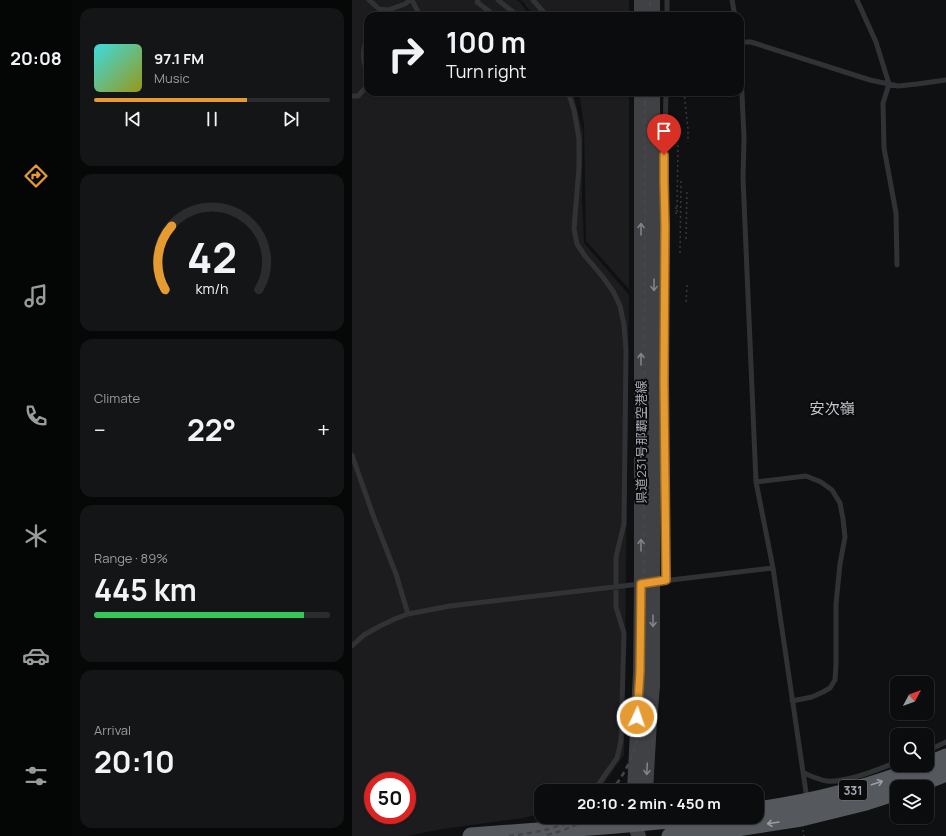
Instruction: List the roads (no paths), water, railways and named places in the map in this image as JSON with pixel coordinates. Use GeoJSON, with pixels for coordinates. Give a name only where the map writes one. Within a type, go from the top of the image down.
{"type":"FeatureCollection","features":[{"type":"Feature","properties":{"kind":"highway","name":"331"},"geometry":{"type":"LineString","coordinates":[[670,836],[801,818],[856,790],[946,757]]}},
{"type":"Feature","properties":{"kind":"highway"},"geometry":{"type":"LineString","coordinates":[[928,780],[946,773]]}},
{"type":"Feature","properties":{"kind":"highway","name":"331"},"geometry":{"type":"LineString","coordinates":[[764,811],[807,815],[866,802],[890,794]]}},
{"type":"Feature","properties":{"kind":"highway"},"geometry":{"type":"LineString","coordinates":[[471,836],[574,828],[639,825]]}},
{"type":"Feature","properties":{"kind":"main road"},"geometry":{"type":"LineString","coordinates":[[641,0],[641,12]]}},
{"type":"Feature","properties":{"kind":"main road"},"geometry":{"type":"LineString","coordinates":[[653,0],[653,12]]}},
{"type":"Feature","properties":{"kind":"main road","name":"県道231号那覇空港線"},"geometry":{"type":"LineString","coordinates":[[634,784],[640,672],[653,582],[641,96]]}},
{"type":"Feature","properties":{"kind":"main road","name":"県道231号那覇空港線"},"geometry":{"type":"LineString","coordinates":[[646,784],[653,686],[654,96]]}},
{"type":"Feature","properties":{"kind":"main road"},"geometry":{"type":"LineString","coordinates":[[628,784],[635,761]]}},
{"type":"Feature","properties":{"kind":"main road"},"geometry":{"type":"LineString","coordinates":[[574,828],[583,824]]}},
{"type":"Feature","properties":{"kind":"lane"},"geometry":{"type":"LineString","coordinates":[[369,0],[378,10],[388,10],[405,4],[410,0],[418,12]]}},
{"type":"Feature","properties":{"kind":"lane"},"geometry":{"type":"LineString","coordinates":[[478,0],[477,2],[490,12]]}},
{"type":"Feature","properties":{"kind":"lane"},"geometry":{"type":"LineString","coordinates":[[498,0],[513,12]]}},
{"type":"Feature","properties":{"kind":"lane"},"geometry":{"type":"LineString","coordinates":[[533,0],[544,12]]}},
{"type":"Feature","properties":{"kind":"lane"},"geometry":{"type":"LineString","coordinates":[[667,0],[667,12]]}},
{"type":"Feature","properties":{"kind":"lane"},"geometry":{"type":"LineString","coordinates":[[732,0],[734,12]]}},
{"type":"Feature","properties":{"kind":"lane"},"geometry":{"type":"LineString","coordinates":[[858,0],[876,42],[889,84],[883,104],[884,148],[896,213],[897,265]]}},
{"type":"Feature","properties":{"kind":"lane"},"geometry":{"type":"LineString","coordinates":[[744,42],[751,42],[870,80],[898,86],[946,80]]}},
{"type":"Feature","properties":{"kind":"lane"},"geometry":{"type":"LineString","coordinates":[[364,45],[362,57],[364,64]]}},
{"type":"Feature","properties":{"kind":"lane"},"geometry":{"type":"LineString","coordinates":[[352,96],[358,96],[364,89]]}},
{"type":"Feature","properties":{"kind":"lane"},"geometry":{"type":"LineString","coordinates":[[569,96],[574,110],[579,138],[579,167],[574,229],[577,244],[613,291],[620,306],[624,325],[626,350],[624,524],[616,557],[616,607],[624,633],[621,741],[617,758],[599,784]]}},
{"type":"Feature","properties":{"kind":"lane"},"geometry":{"type":"LineString","coordinates":[[653,582],[664,381],[664,182],[666,96]]}},
{"type":"Feature","properties":{"kind":"lane"},"geometry":{"type":"LineString","coordinates":[[742,96],[744,138],[743,178],[756,482],[773,568],[807,794],[807,815]]}},
{"type":"Feature","properties":{"kind":"lane"},"geometry":{"type":"LineString","coordinates":[[352,455],[396,574],[408,614]]}},
{"type":"Feature","properties":{"kind":"lane"},"geometry":{"type":"LineString","coordinates":[[756,482],[806,476],[821,482],[832,490],[840,503],[843,519],[845,537],[840,564],[836,604],[835,680],[830,688],[824,692],[812,697],[792,701]]}},
{"type":"Feature","properties":{"kind":"lane"},"geometry":{"type":"LineString","coordinates":[[352,646],[364,635],[397,618],[408,614],[450,606],[773,568]]}},
{"type":"Feature","properties":{"kind":"lane"},"geometry":{"type":"LineString","coordinates":[[934,748],[946,742]]}},
{"type":"Feature","properties":{"kind":"lane"},"geometry":{"type":"LineString","coordinates":[[804,773],[827,781],[839,780],[860,775],[890,764]]}},
{"type":"Feature","properties":{"kind":"railway"},"geometry":{"type":"LineString","coordinates":[[650,0],[650,12]]}},
{"type":"Feature","properties":{"kind":"railway"},"geometry":{"type":"LineString","coordinates":[[616,784],[626,769],[636,746],[644,695],[645,96]]}},
{"type":"Feature","properties":{"kind":"railway"},"geometry":{"type":"LineString","coordinates":[[509,836],[545,830],[564,824]]}},
{"type":"Feature","properties":{"kind":"railway"},"geometry":{"type":"LineString","coordinates":[[547,835],[577,824]]}},
{"type":"Feature","properties":{"kind":"district","name":"安次嶺"},"geometry":{"type":"Point","coordinates":[832,408]}}]}
